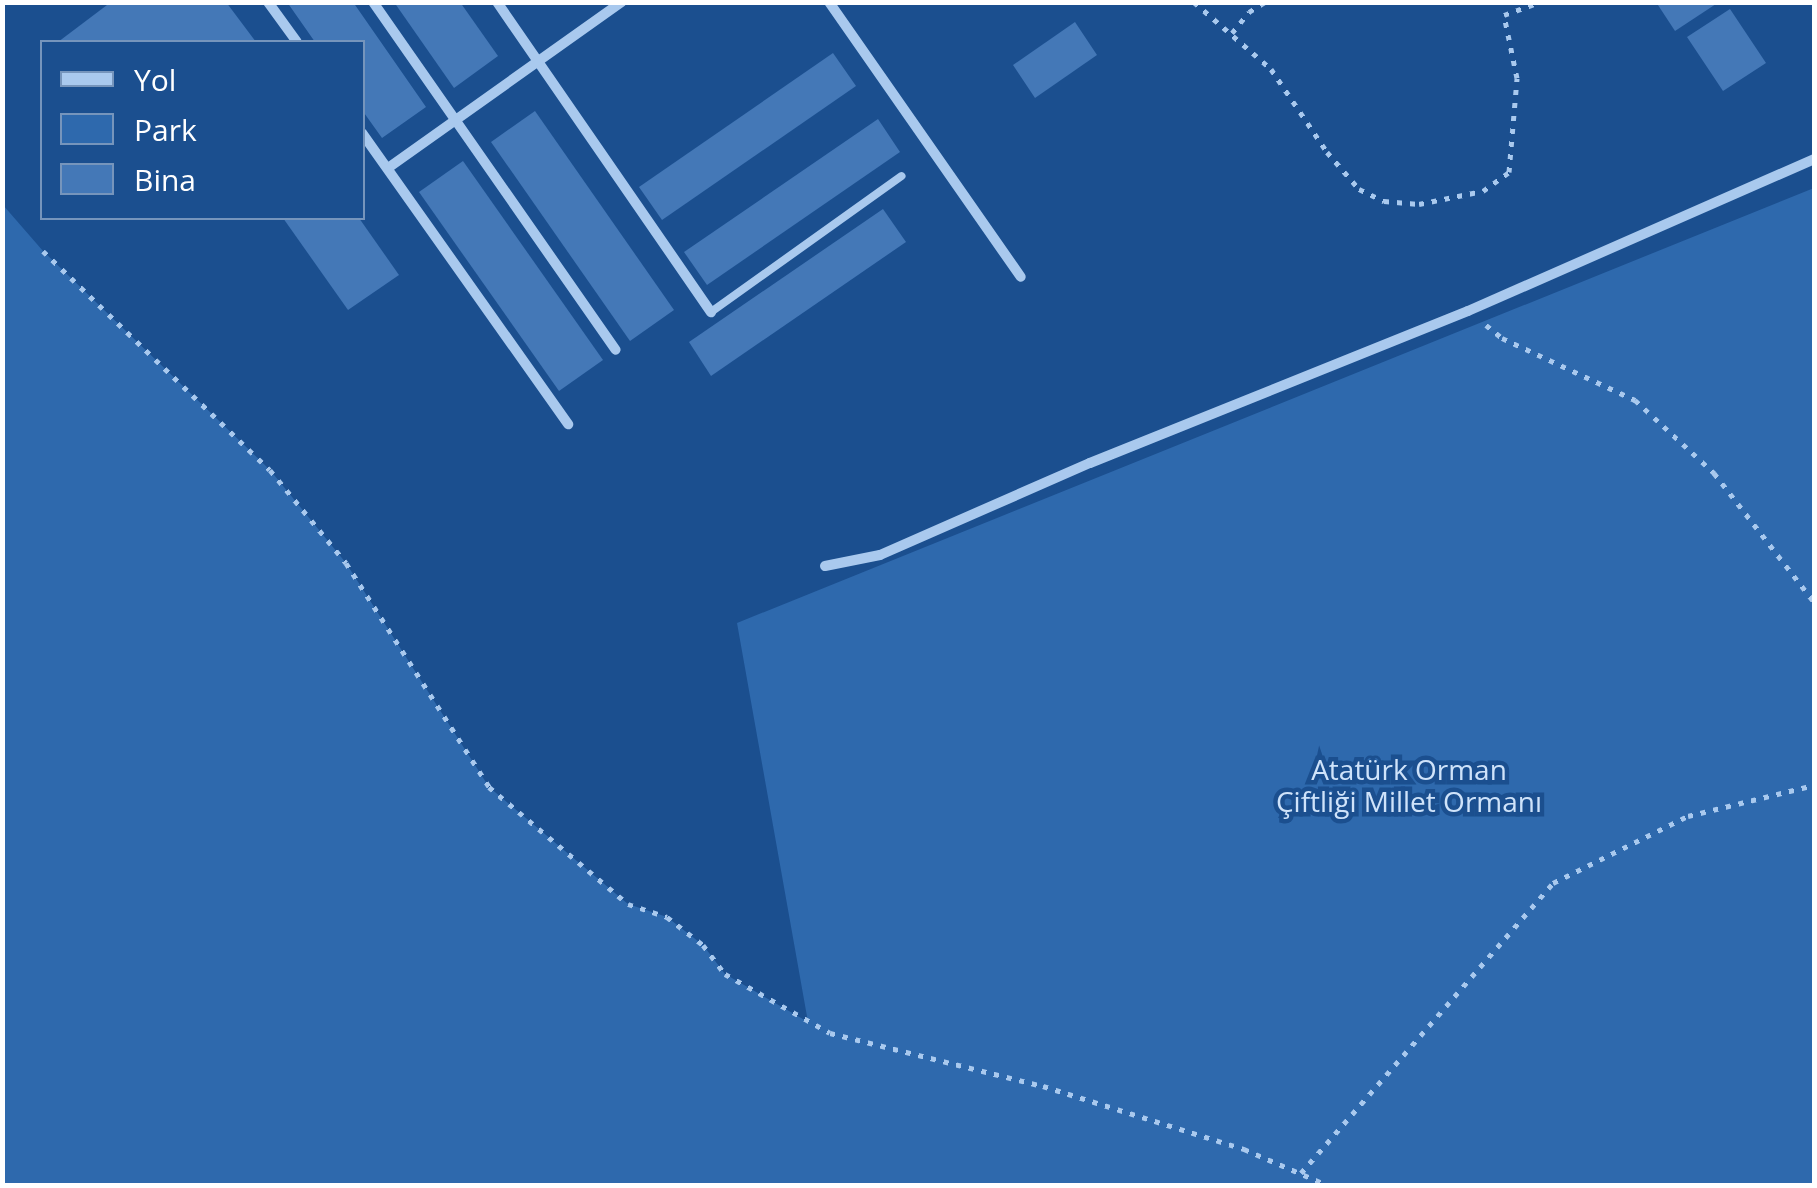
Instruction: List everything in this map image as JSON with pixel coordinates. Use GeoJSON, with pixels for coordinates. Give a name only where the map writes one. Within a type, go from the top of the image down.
{"type":"FeatureCollection","features":[{"type":"Feature","properties":{"kind":"street"},"geometry":{"type":"LineString","coordinates":[[268,2],[296,40]]}},
{"type":"Feature","properties":{"kind":"street"},"geometry":{"type":"LineString","coordinates":[[372,2],[616,350]]}},
{"type":"Feature","properties":{"kind":"street"},"geometry":{"type":"LineString","coordinates":[[497,2],[711,312]]}},
{"type":"Feature","properties":{"kind":"street"},"geometry":{"type":"LineString","coordinates":[[388,168],[622,2]]}},
{"type":"Feature","properties":{"kind":"street"},"geometry":{"type":"LineString","coordinates":[[829,2],[1022,277]]}},
{"type":"Feature","properties":{"kind":"street"},"geometry":{"type":"LineString","coordinates":[[365,137],[568,424]]}},
{"type":"Feature","properties":{"kind":"street"},"geometry":{"type":"LineString","coordinates":[[825,566],[880,555],[1090,463],[1468,310],[1814,159]]}},
{"type":"Feature","properties":{"kind":"lane"},"geometry":{"type":"LineString","coordinates":[[711,312],[902,176]]}},
{"type":"Feature","properties":{"kind":"path"},"geometry":{"type":"LineString","coordinates":[[1194,2],[1270,69],[1327,152],[1359,189],[1384,201],[1420,204],[1483,191],[1509,172],[1517,78],[1504,16],[1539,2]]}},
{"type":"Feature","properties":{"kind":"path"},"geometry":{"type":"LineString","coordinates":[[1232,33],[1249,12],[1265,2]]}},
{"type":"Feature","properties":{"kind":"path"},"geometry":{"type":"LineString","coordinates":[[43,252],[270,470],[346,563],[489,786],[628,904],[667,918],[703,945],[725,974],[830,1033],[1042,1086],[1244,1149],[1329,1186]]}},
{"type":"Feature","properties":{"kind":"path"},"geometry":{"type":"LineString","coordinates":[[1468,310],[1502,338],[1635,400],[1714,472],[1814,602]]}},
{"type":"Feature","properties":{"kind":"path"},"geometry":{"type":"LineString","coordinates":[[1300,1173],[1553,883],[1688,816],[1814,785]]}},
{"type":"Feature","properties":{"kind":"green space","name":"Atatürk Orman Çiftliği Millet Ormanı"},"geometry":{"type":"Polygon","coordinates":[[[1814,188],[1814,1185],[3,1185],[3,205],[43,251],[270,470],[346,563],[489,787],[628,904],[667,917],[703,945],[725,974],[808,1022],[737,623],[1814,188]]]}},
{"type":"Feature","properties":{"kind":"building"},"geometry":{"type":"Polygon","coordinates":[[[111,2],[226,2],[254,40],[61,40],[111,2]]]}},
{"type":"Feature","properties":{"kind":"building"},"geometry":{"type":"Polygon","coordinates":[[[287,2],[353,2],[426,107],[382,138],[365,114],[365,40],[314,40],[287,2]]]}},
{"type":"Feature","properties":{"kind":"building"},"geometry":{"type":"Polygon","coordinates":[[[394,2],[460,2],[498,56],[454,88],[394,2]]]}},
{"type":"Feature","properties":{"kind":"building"},"geometry":{"type":"Polygon","coordinates":[[[1656,2],[1719,2],[1675,31],[1656,2]]]}},
{"type":"Feature","properties":{"kind":"building"},"geometry":{"type":"Polygon","coordinates":[[[1730,9],[1766,63],[1723,91],[1687,37],[1730,9]]]}},
{"type":"Feature","properties":{"kind":"building"},"geometry":{"type":"Polygon","coordinates":[[[1075,22],[1097,55],[1035,98],[1013,65],[1075,22]]]}},
{"type":"Feature","properties":{"kind":"building"},"geometry":{"type":"Polygon","coordinates":[[[833,53],[856,86],[662,220],[639,187],[833,53]]]}},
{"type":"Feature","properties":{"kind":"building"},"geometry":{"type":"Polygon","coordinates":[[[535,111],[674,310],[630,341],[491,142],[535,111]]]}},
{"type":"Feature","properties":{"kind":"building"},"geometry":{"type":"Polygon","coordinates":[[[878,119],[900,152],[707,285],[684,252],[878,119]]]}},
{"type":"Feature","properties":{"kind":"building"},"geometry":{"type":"Polygon","coordinates":[[[463,161],[603,360],[559,391],[419,192],[463,161]]]}},
{"type":"Feature","properties":{"kind":"building"},"geometry":{"type":"Polygon","coordinates":[[[883,209],[906,242],[711,376],[689,342],[883,209]]]}},
{"type":"Feature","properties":{"kind":"building"},"geometry":{"type":"Polygon","coordinates":[[[284,220],[360,220],[399,275],[348,310],[284,220]]]}}]}
